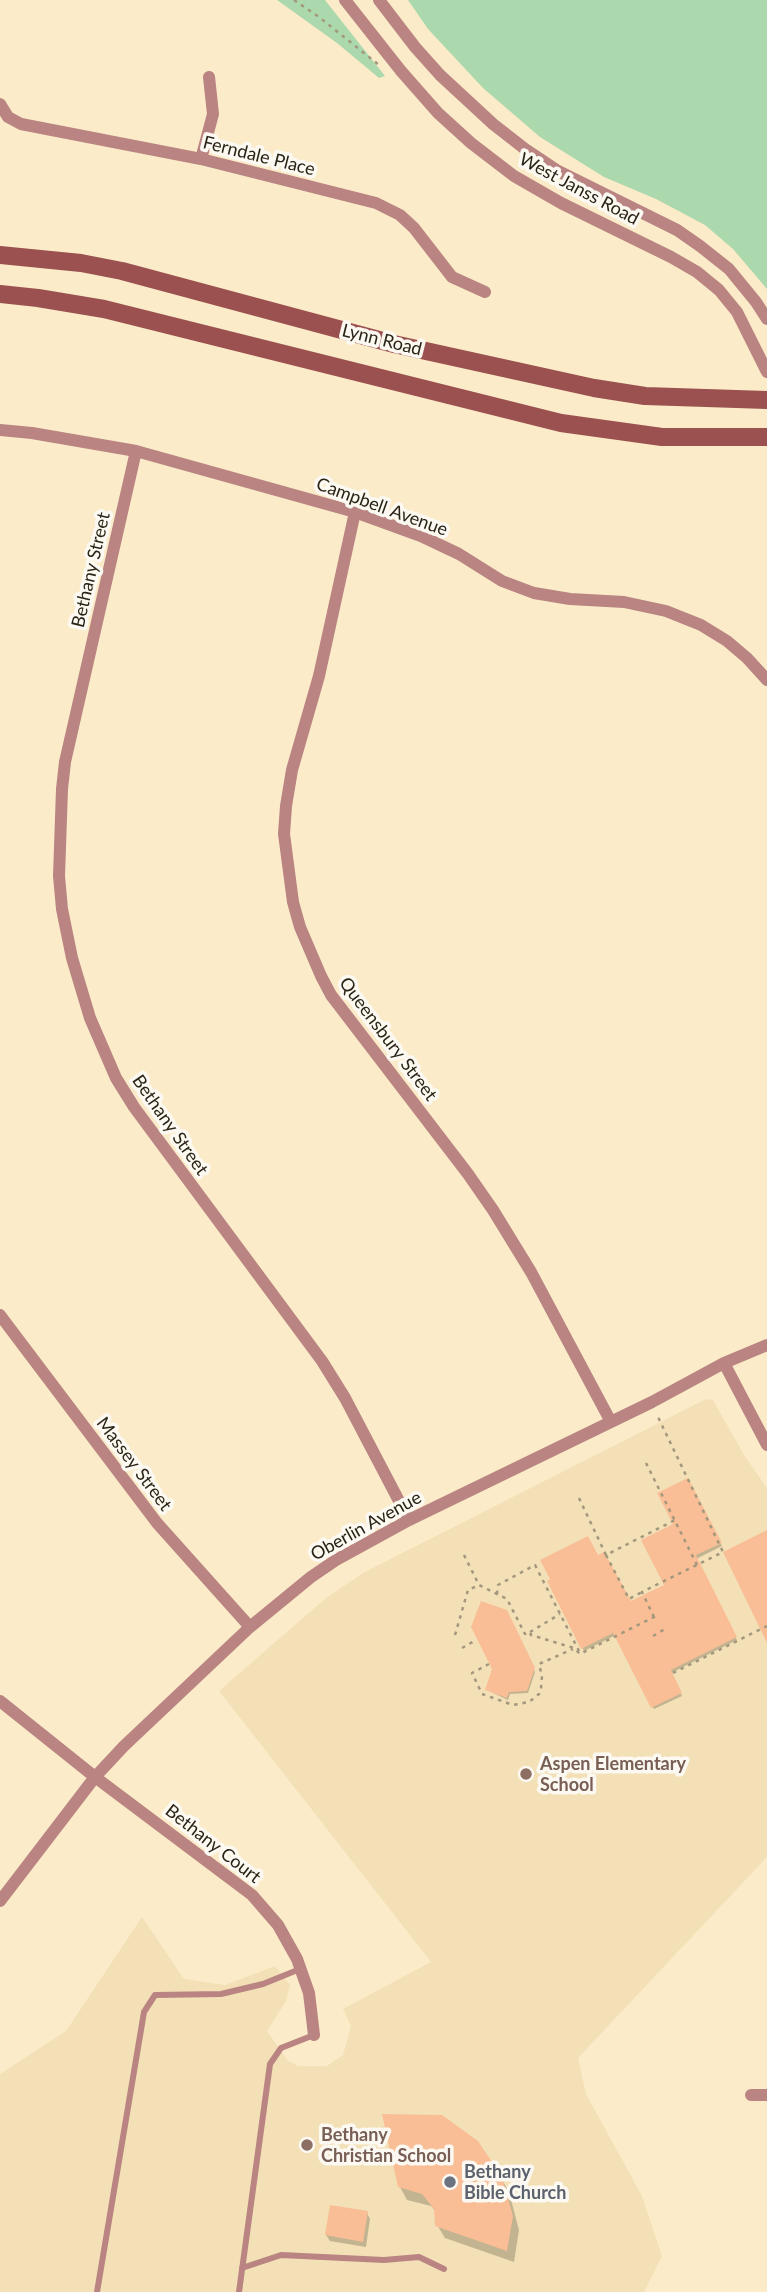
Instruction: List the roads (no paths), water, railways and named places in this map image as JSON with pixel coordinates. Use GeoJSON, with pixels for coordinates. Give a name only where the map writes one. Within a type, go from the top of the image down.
{"type":"FeatureCollection","features":[{"type":"Feature","properties":{"kind":"main road","name":"Lynn Road"},"geometry":{"type":"LineString","coordinates":[[0,255],[81,263],[122,271],[394,344],[594,388],[645,396],[767,400]]}},
{"type":"Feature","properties":{"kind":"main road"},"geometry":{"type":"LineString","coordinates":[[0,294],[104,309],[562,423],[662,437],[767,437]]}},
{"type":"Feature","properties":{"kind":"street","name":"West Janss Road"},"geometry":{"type":"LineString","coordinates":[[345,0],[438,113],[471,143],[514,176],[561,203],[671,257],[719,290],[737,313],[767,372]]}},
{"type":"Feature","properties":{"kind":"street","name":"West Janss Road"},"geometry":{"type":"LineString","coordinates":[[379,0],[431,66],[484,116],[558,171],[677,230],[700,246],[729,269],[767,319]]}},
{"type":"Feature","properties":{"kind":"street"},"geometry":{"type":"LineString","coordinates":[[201,159],[213,114],[209,77]]}},
{"type":"Feature","properties":{"kind":"street","name":"Ferndale Place"},"geometry":{"type":"LineString","coordinates":[[0,104],[8,117],[21,124],[201,159],[376,203],[400,215],[414,228],[452,277],[485,292]]}},
{"type":"Feature","properties":{"kind":"street","name":"Campbell Avenue"},"geometry":{"type":"LineString","coordinates":[[0,430],[136,451],[355,512],[421,536],[459,554],[502,581],[534,593],[570,599],[624,602],[666,611],[701,625],[727,640],[767,680]]}},
{"type":"Feature","properties":{"kind":"street","name":"Bethany Street"},"geometry":{"type":"LineString","coordinates":[[136,451],[65,762],[59,876],[62,909],[74,968],[103,1049],[134,1107],[322,1361],[345,1398],[409,1520]]}},
{"type":"Feature","properties":{"kind":"street","name":"Queensbury Street"},"geometry":{"type":"LineString","coordinates":[[355,512],[319,676],[292,770],[286,806],[284,834],[293,902],[300,927],[331,995],[493,1210],[531,1272],[611,1422]]}},
{"type":"Feature","properties":{"kind":"street","name":"Massey Street"},"geometry":{"type":"LineString","coordinates":[[0,1315],[157,1523],[250,1627]]}},
{"type":"Feature","properties":{"kind":"street","name":"Oberlin Avenue"},"geometry":{"type":"LineString","coordinates":[[0,1901],[95,1777],[124,1745],[250,1627],[311,1577],[336,1560],[409,1520],[652,1402],[724,1363],[767,1345]]}},
{"type":"Feature","properties":{"kind":"street"},"geometry":{"type":"LineString","coordinates":[[724,1363],[767,1445]]}},
{"type":"Feature","properties":{"kind":"street","name":"Bethany Court"},"geometry":{"type":"LineString","coordinates":[[0,1701],[95,1777],[252,1895],[278,1925],[300,1968],[309,1993],[314,2035]]}},
{"type":"Feature","properties":{"kind":"street"},"geometry":{"type":"LineString","coordinates":[[751,2095],[767,2095]]}},
{"type":"Feature","properties":{"kind":"lane"},"geometry":{"type":"LineString","coordinates":[[97,2292],[144,2012],[155,1995],[221,1994],[263,1983],[300,1968]]}},
{"type":"Feature","properties":{"kind":"lane"},"geometry":{"type":"LineString","coordinates":[[239,2292],[270,2064],[281,2048],[314,2035]]}},
{"type":"Feature","properties":{"kind":"lane"},"geometry":{"type":"LineString","coordinates":[[242,2268],[281,2255],[384,2260],[419,2257],[444,2269]]}},
{"type":"Feature","properties":{"kind":"place","name":"Aspen Elementary School"},"geometry":{"type":"Point","coordinates":[526,1774]}},
{"type":"Feature","properties":{"kind":"place","name":"Bethany Christian School"},"geometry":{"type":"Point","coordinates":[307,2145]}},
{"type":"Feature","properties":{"kind":"place","name":"Bethany Bible Church"},"geometry":{"type":"Point","coordinates":[450,2182]}}]}
